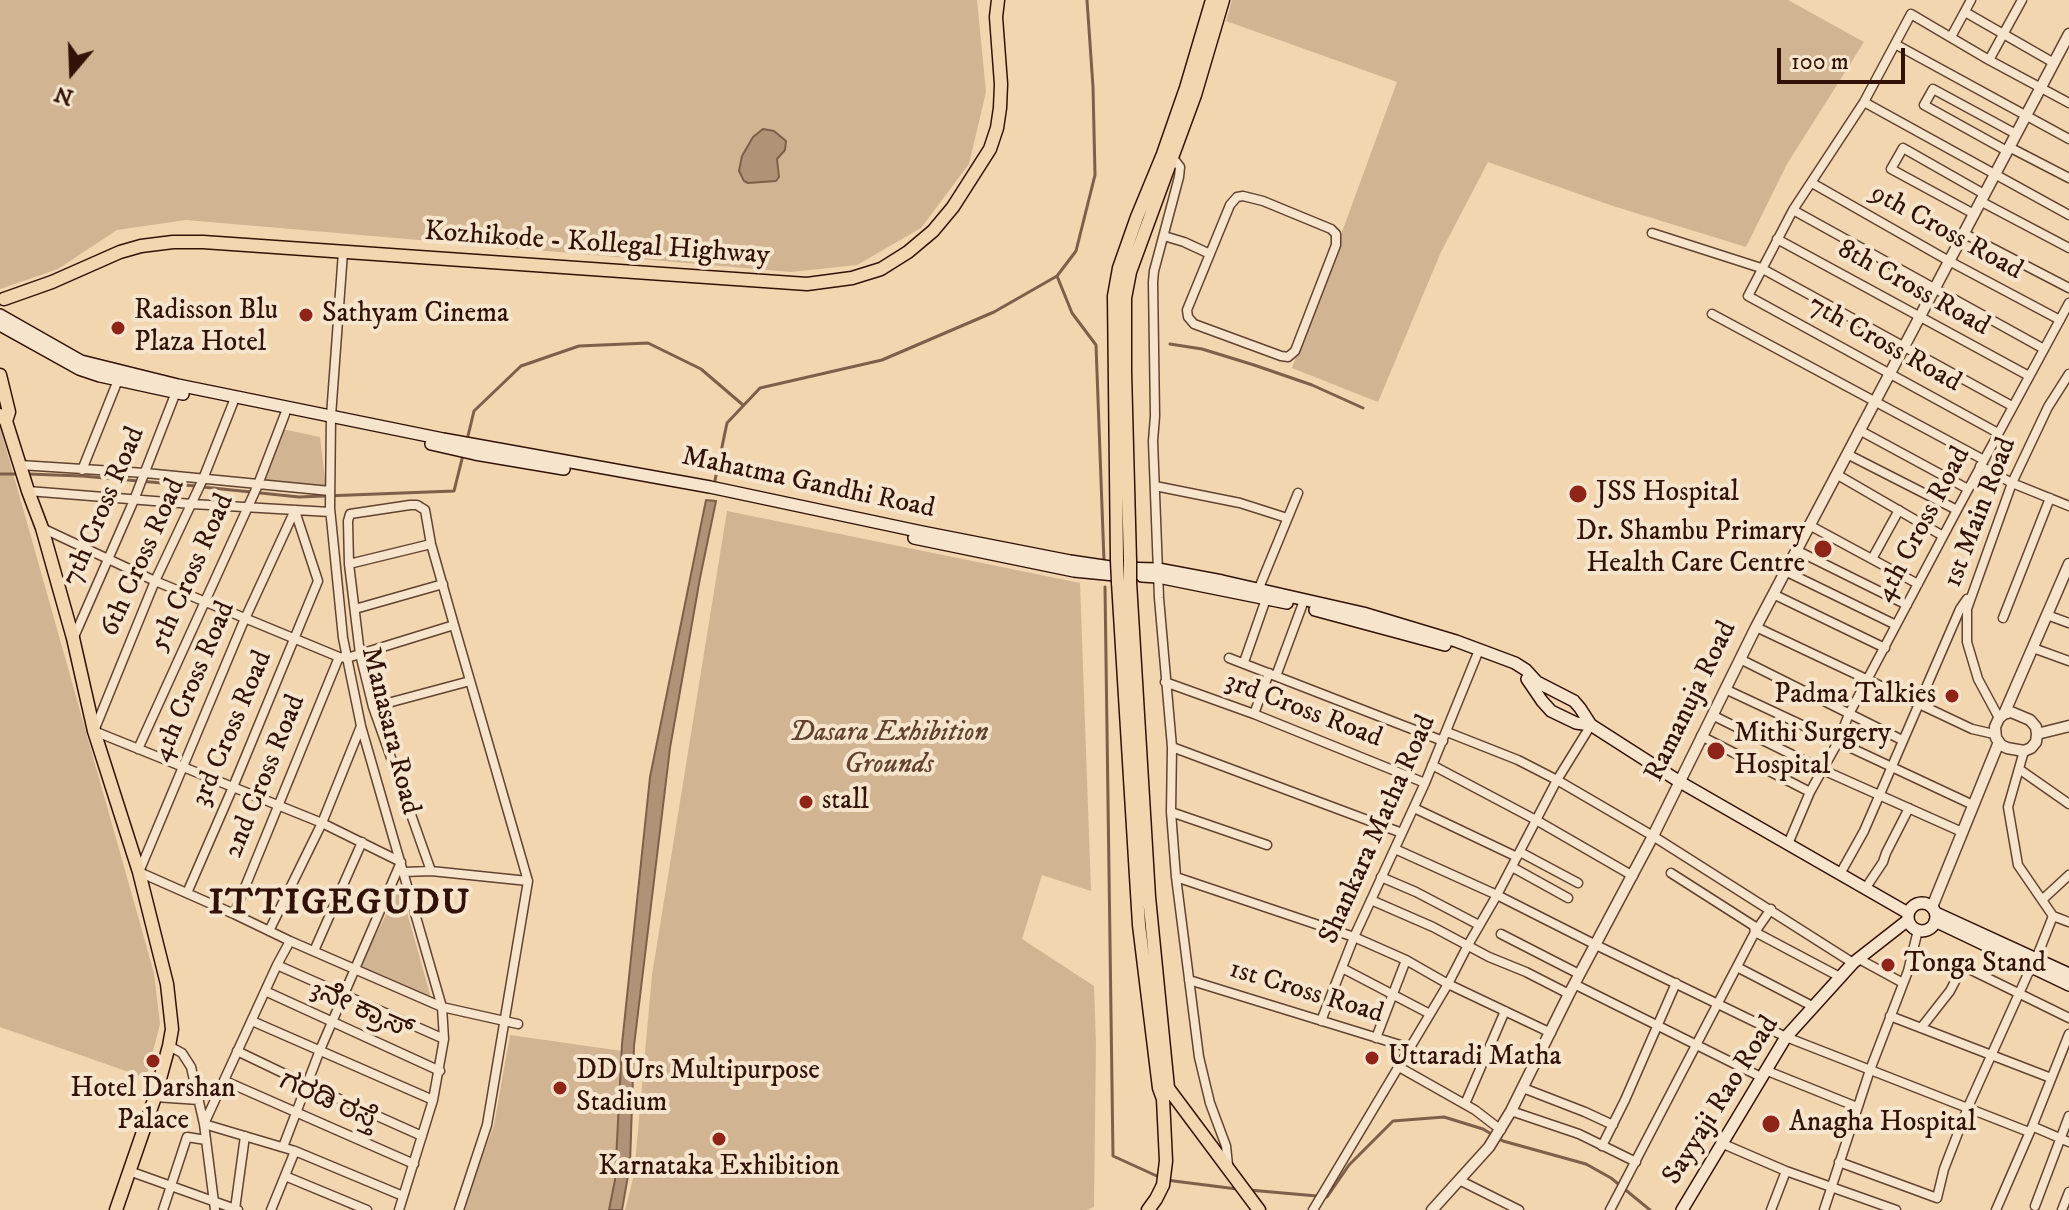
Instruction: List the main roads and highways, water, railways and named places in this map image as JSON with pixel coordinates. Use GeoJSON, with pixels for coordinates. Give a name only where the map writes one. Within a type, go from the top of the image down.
{"type":"FeatureCollection","features":[{"type":"Feature","properties":{"kind":"main road","name":"Kozhikode - Kollegal Highway"},"geometry":{"type":"LineString","coordinates":[[1,300],[120,252],[141,246],[203,242],[807,284],[852,278],[881,269],[933,231],[953,207],[990,149],[1000,108],[998,0]]}},
{"type":"Feature","properties":{"kind":"main road"},"geometry":{"type":"LineString","coordinates":[[1148,1210],[1161,1190],[1166,1168],[1163,1092],[1124,582],[1114,296],[1119,268],[1181,101],[1212,0]]}},
{"type":"Feature","properties":{"kind":"main road"},"geometry":{"type":"LineString","coordinates":[[1123,560],[1125,298],[1130,272],[1195,95],[1223,0]]}},
{"type":"Feature","properties":{"kind":"main road","name":"Mahatma Gandhi Road"},"geometry":{"type":"LineString","coordinates":[[0,315],[81,361],[331,420],[461,447],[715,492],[1074,571],[1117,576],[1158,573],[1363,613],[1456,641],[1525,676],[1551,711],[1576,723],[1591,725]]}},
{"type":"Feature","properties":{"kind":"main road","name":"Mahatma Gandhi Road"},"geometry":{"type":"LineString","coordinates":[[0,325],[79,369],[176,392],[331,420]]}},
{"type":"Feature","properties":{"kind":"main road"},"geometry":{"type":"LineString","coordinates":[[0,375],[9,412],[3,418],[42,528],[73,638],[94,731],[139,872],[167,984],[172,1029],[169,1046],[116,1210]]}},
{"type":"Feature","properties":{"kind":"main road","name":"Mahatma Gandhi Road"},"geometry":{"type":"LineString","coordinates":[[1262,594],[1515,663],[1537,682],[1574,701],[1591,725],[1680,782],[1908,916]]}},
{"type":"Feature","properties":{"kind":"main road"},"geometry":{"type":"LineString","coordinates":[[1934,914],[1926,930],[1913,928],[1908,916],[1914,905],[1928,904],[1934,914],[2034,963],[2069,985]]}},
{"type":"Feature","properties":{"kind":"main road","name":"Sayyaji Rao Road"},"geometry":{"type":"LineString","coordinates":[[1682,1210],[1786,1037],[1856,961],[1908,916]]}},
{"type":"Feature","properties":{"kind":"main road"},"geometry":{"type":"LineString","coordinates":[[2034,963],[2069,974]]}},
{"type":"Feature","properties":{"kind":"main road"},"geometry":{"type":"LineString","coordinates":[[1163,1092],[1228,1166],[1259,1210]]}},
{"type":"Feature","properties":{"kind":"waterway"},"geometry":{"type":"LineString","coordinates":[[714,485],[727,423],[760,388],[882,360],[994,312],[1057,276],[1076,251],[1095,175],[1087,0]]}},
{"type":"Feature","properties":{"kind":"waterway"},"geometry":{"type":"LineString","coordinates":[[1057,276],[1072,313],[1096,345],[1104,561]]}},
{"type":"Feature","properties":{"kind":"waterway"},"geometry":{"type":"LineString","coordinates":[[467,440],[474,411],[521,366],[579,346],[648,343],[701,369],[743,405]]}},
{"type":"Feature","properties":{"kind":"waterway"},"geometry":{"type":"LineString","coordinates":[[1170,344],[1202,349],[1254,365],[1312,385],[1363,408]]}},
{"type":"Feature","properties":{"kind":"waterway"},"geometry":{"type":"LineString","coordinates":[[203,487],[299,497],[454,491],[463,455]]}},
{"type":"Feature","properties":{"kind":"waterway"},"geometry":{"type":"LineString","coordinates":[[0,474],[20,474]]}},
{"type":"Feature","properties":{"kind":"waterway"},"geometry":{"type":"LineString","coordinates":[[28,474],[196,486]]}},
{"type":"Feature","properties":{"kind":"waterway"},"geometry":{"type":"LineString","coordinates":[[1105,587],[1113,1156],[1159,1177]]}},
{"type":"Feature","properties":{"kind":"waterway"},"geometry":{"type":"LineString","coordinates":[[1325,1197],[1349,1165],[1393,1121],[1444,1117],[1483,1129],[1503,1141],[1586,1164],[1611,1178],[1650,1210]]}},
{"type":"Feature","properties":{"kind":"waterway"},"geometry":{"type":"LineString","coordinates":[[1166,1180],[1237,1189]]}},
{"type":"Feature","properties":{"kind":"waterway"},"geometry":{"type":"LineString","coordinates":[[1249,1190],[1317,1196]]}},
{"type":"Feature","properties":{"kind":"place","name":"Sathyam Cinema"},"geometry":{"type":"Point","coordinates":[306,315]}},
{"type":"Feature","properties":{"kind":"place","name":"Radisson Blu Plaza Hotel"},"geometry":{"type":"Point","coordinates":[118,328]}},
{"type":"Feature","properties":{"kind":"place","name":"JSS Hospital"},"geometry":{"type":"Point","coordinates":[1578,494]}},
{"type":"Feature","properties":{"kind":"place","name":"Dr. Shambu Primary Health Care Centre"},"geometry":{"type":"Point","coordinates":[1823,549]}},
{"type":"Feature","properties":{"kind":"place","name":"Padma Talkies"},"geometry":{"type":"Point","coordinates":[1952,696]}},
{"type":"Feature","properties":{"kind":"place","name":"Mithi Surgery Hospital"},"geometry":{"type":"Point","coordinates":[1716,751]}},
{"type":"Feature","properties":{"kind":"place","name":"stall"},"geometry":{"type":"Point","coordinates":[806,802]}},
{"type":"Feature","properties":{"kind":"place","name":"Tonga Stand"},"geometry":{"type":"Point","coordinates":[1888,965]}},
{"type":"Feature","properties":{"kind":"place","name":"Uttaradi Matha"},"geometry":{"type":"Point","coordinates":[1372,1058]}},
{"type":"Feature","properties":{"kind":"place","name":"Hotel Darshan Palace"},"geometry":{"type":"Point","coordinates":[153,1061]}},
{"type":"Feature","properties":{"kind":"place","name":"DD Urs Multipurpose Stadium"},"geometry":{"type":"Point","coordinates":[560,1088]}},
{"type":"Feature","properties":{"kind":"place","name":"Anagha Hospital"},"geometry":{"type":"Point","coordinates":[1771,1124]}},
{"type":"Feature","properties":{"kind":"place","name":"Karnataka Exhibition"},"geometry":{"type":"Point","coordinates":[719,1139]}},
{"type":"Feature","properties":{"kind":"district","name":"ITTIGEGUDU"},"geometry":{"type":"Point","coordinates":[340,906]}},
{"type":"Feature","properties":{"kind":"park label","name":"Dasara Exhibition Grounds"},"geometry":{"type":"Point","coordinates":[889,750]}}]}
